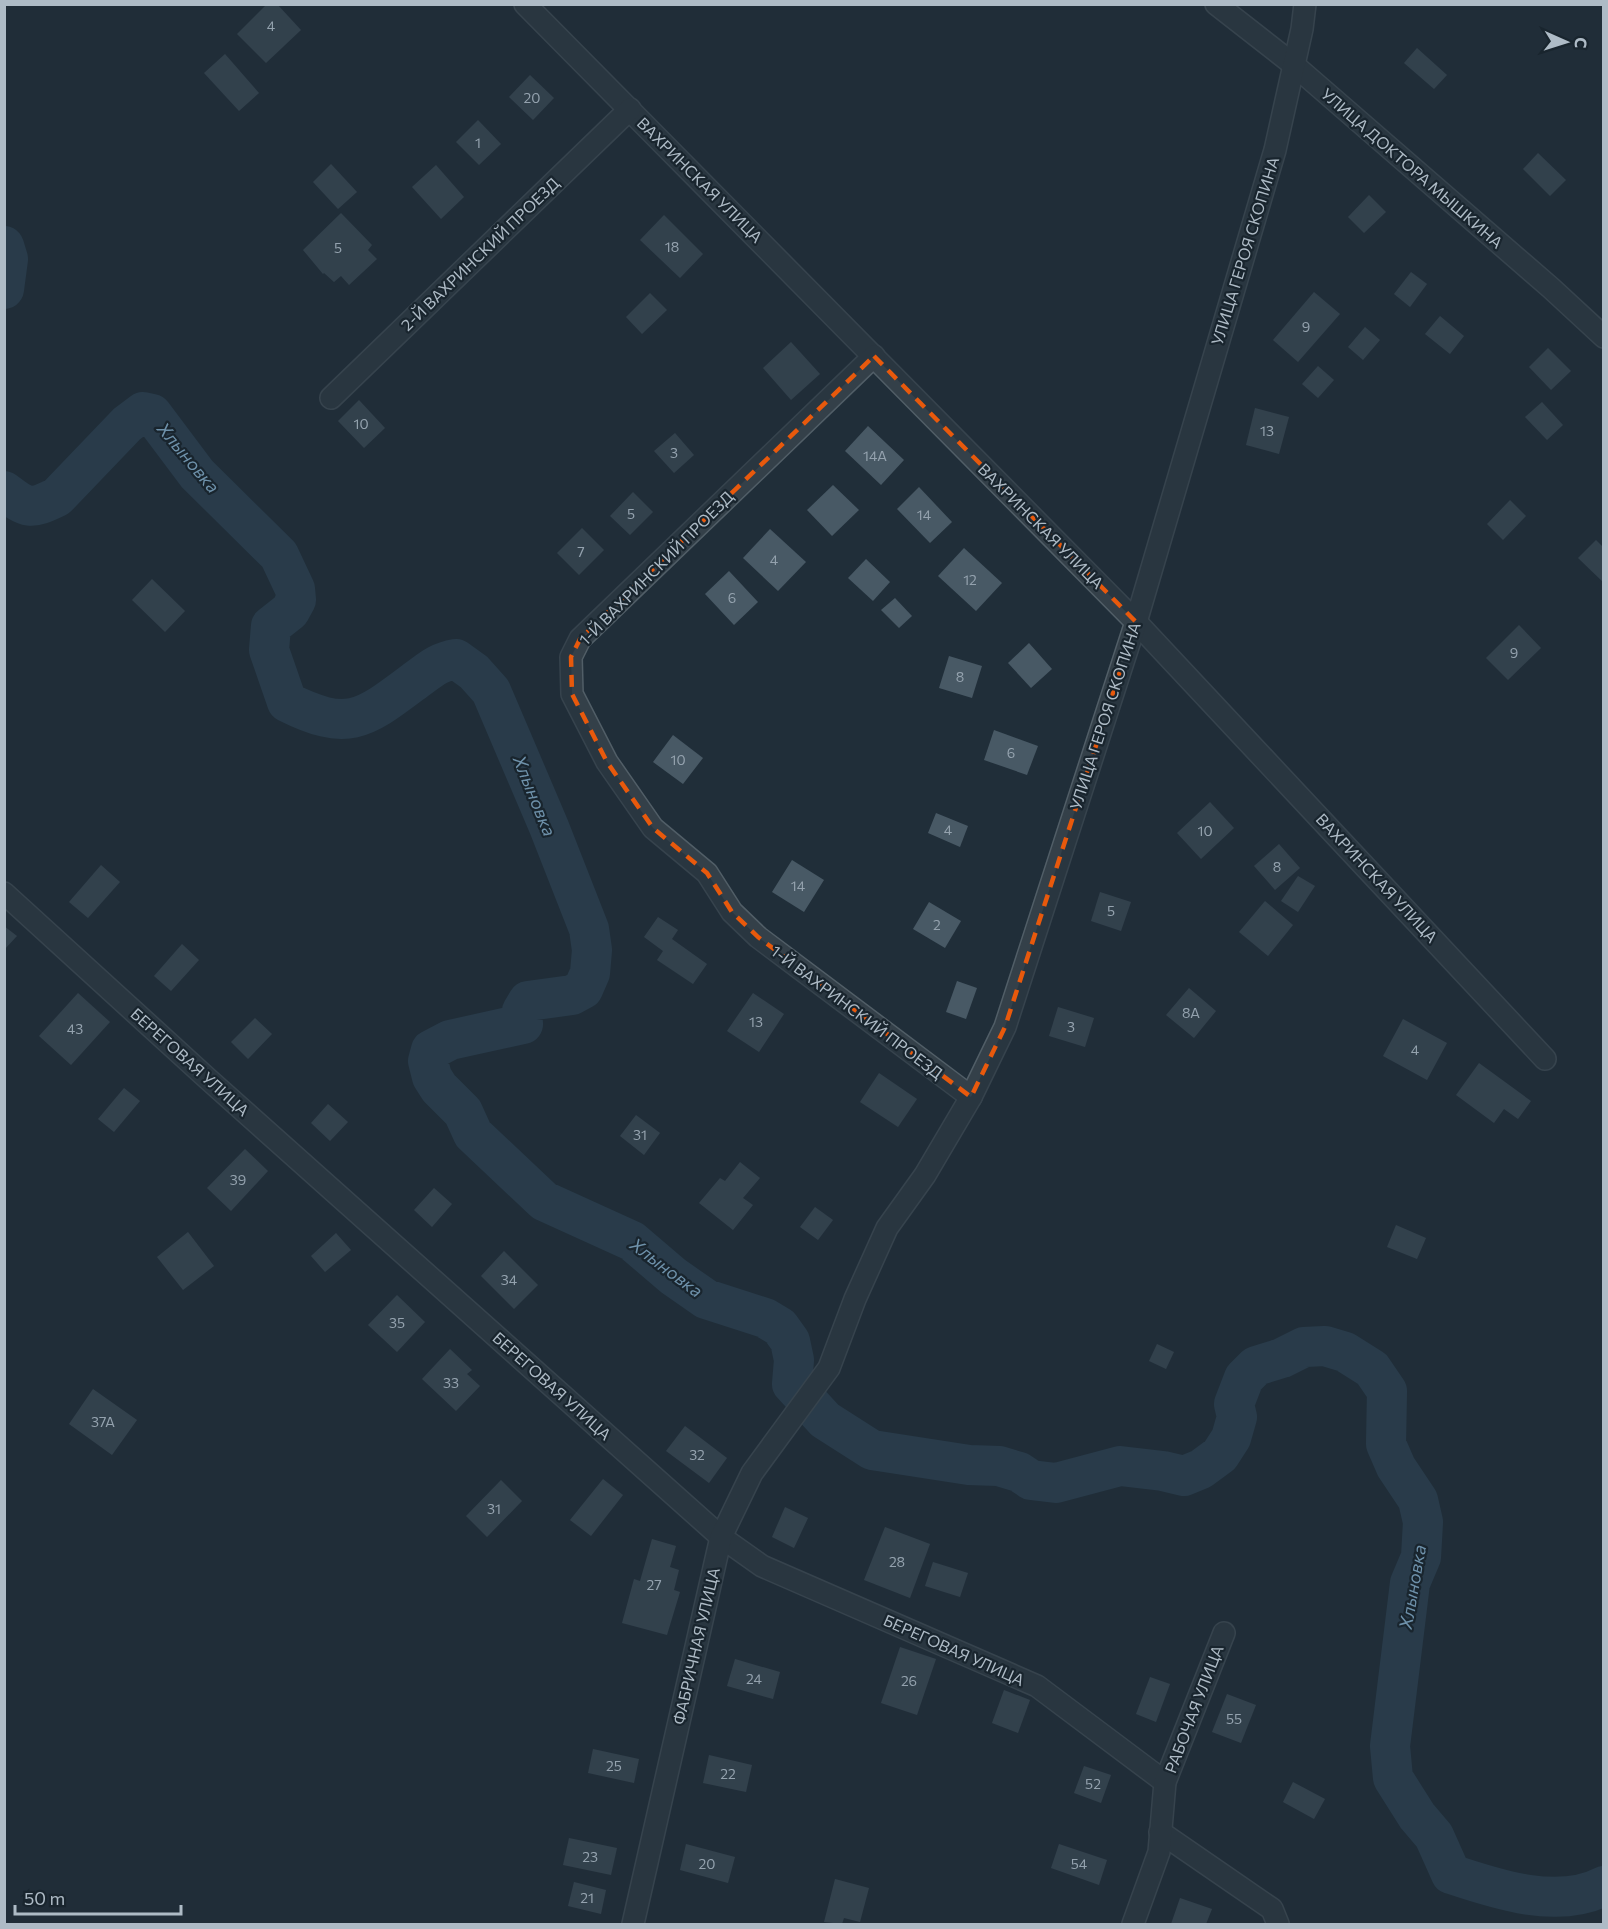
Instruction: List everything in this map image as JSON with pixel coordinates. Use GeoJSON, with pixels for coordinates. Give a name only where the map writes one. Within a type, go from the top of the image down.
{"type":"FeatureCollection","features":[{"type":"Feature","properties":{"kind":"street","name":"ВАХРИНСКАЯ УЛИЦА"},"geometry":{"type":"LineString","coordinates":[[525,4],[1136,622],[1545,1059]]}},
{"type":"Feature","properties":{"kind":"street","name":"УЛИЦА ДОКТОРА МЫШКИНА"},"geometry":{"type":"LineString","coordinates":[[1216,4],[1294,65],[1551,288],[1604,337]]}},
{"type":"Feature","properties":{"kind":"street","name":"УЛИЦА ГЕРОЯ СКОПИНА"},"geometry":{"type":"LineString","coordinates":[[808,1399],[829,1368],[855,1299],[886,1228],[925,1175],[971,1097],[1005,1028],[1136,622],[1275,150],[1305,4]]}},
{"type":"Feature","properties":{"kind":"street","name":"2-Й ВАХРИНСКИЙ ПРОЕЗД"},"geometry":{"type":"LineString","coordinates":[[331,398],[630,109]]}},
{"type":"Feature","properties":{"kind":"street","name":"1-Й ВАХРИНСКИЙ ПРОЕЗД"},"geometry":{"type":"LineString","coordinates":[[874,356],[580,639],[571,657],[572,694],[607,762],[653,828],[706,873],[732,912],[758,937],[971,1097]]}},
{"type":"Feature","properties":{"kind":"street","name":"БЕРЕГОВАЯ УЛИЦА"},"geometry":{"type":"LineString","coordinates":[[4,893],[216,1087],[722,1537],[762,1566],[1037,1686],[1165,1782]]}},
{"type":"Feature","properties":{"kind":"street","name":"ФАБРИЧНАЯ УЛИЦА"},"geometry":{"type":"LineString","coordinates":[[633,1924],[722,1537],[752,1473],[808,1399]]}},
{"type":"Feature","properties":{"kind":"street","name":"РАБОЧАЯ УЛИЦА"},"geometry":{"type":"LineString","coordinates":[[1133,1924],[1159,1852],[1165,1782],[1224,1633]]}},
{"type":"Feature","properties":{"kind":"street"},"geometry":{"type":"LineString","coordinates":[[1160,1832],[1272,1909],[1278,1924]]}},
{"type":"Feature","properties":{"kind":"highlighted area"},"geometry":{"type":"Polygon","coordinates":[[[874,356],[1136,622],[1005,1027],[971,1097],[758,937],[732,912],[707,873],[653,828],[607,762],[572,694],[571,657],[580,639],[874,356]]]}},
{"type":"Feature","properties":{"kind":"building"},"geometry":{"type":"Polygon","coordinates":[[[267,4],[277,4],[301,30],[266,63],[237,34],[267,4]]]}},
{"type":"Feature","properties":{"kind":"building"},"geometry":{"type":"Polygon","coordinates":[[[1417,48],[1447,75],[1434,89],[1404,63],[1417,48]]]}},
{"type":"Feature","properties":{"kind":"building"},"geometry":{"type":"Polygon","coordinates":[[[225,54],[259,93],[239,111],[204,73],[225,54]]]}},
{"type":"Feature","properties":{"kind":"building"},"geometry":{"type":"Polygon","coordinates":[[[530,75],[554,98],[533,120],[509,97],[530,75]]]}},
{"type":"Feature","properties":{"kind":"building"},"geometry":{"type":"Polygon","coordinates":[[[478,120],[501,144],[479,165],[456,142],[478,120]]]}},
{"type":"Feature","properties":{"kind":"building"},"geometry":{"type":"Polygon","coordinates":[[[1538,153],[1566,180],[1550,196],[1523,169],[1538,153]]]}},
{"type":"Feature","properties":{"kind":"building"},"geometry":{"type":"Polygon","coordinates":[[[331,164],[357,192],[338,209],[313,182],[331,164]]]}},
{"type":"Feature","properties":{"kind":"building"},"geometry":{"type":"Polygon","coordinates":[[[436,165],[464,197],[441,219],[412,187],[436,165]]]}},
{"type":"Feature","properties":{"kind":"building"},"geometry":{"type":"Polygon","coordinates":[[[1369,195],[1386,212],[1364,233],[1348,217],[1369,195]]]}},
{"type":"Feature","properties":{"kind":"building"},"geometry":{"type":"Polygon","coordinates":[[[341,213],[372,245],[368,250],[377,259],[349,285],[341,276],[334,282],[323,274],[303,250],[341,213]]]}},
{"type":"Feature","properties":{"kind":"building"},"geometry":{"type":"Polygon","coordinates":[[[664,215],[703,254],[680,278],[640,240],[664,215]]]}},
{"type":"Feature","properties":{"kind":"building"},"geometry":{"type":"Polygon","coordinates":[[[1411,272],[1427,284],[1410,307],[1394,294],[1411,272]]]}},
{"type":"Feature","properties":{"kind":"building"},"geometry":{"type":"Polygon","coordinates":[[[1314,292],[1340,314],[1298,362],[1273,340],[1314,292]]]}},
{"type":"Feature","properties":{"kind":"building"},"geometry":{"type":"Polygon","coordinates":[[[650,293],[667,310],[642,334],[626,317],[650,293]]]}},
{"type":"Feature","properties":{"kind":"building"},"geometry":{"type":"Polygon","coordinates":[[[1440,316],[1464,336],[1450,354],[1425,334],[1440,316]]]}},
{"type":"Feature","properties":{"kind":"building"},"geometry":{"type":"Polygon","coordinates":[[[1365,327],[1380,340],[1363,360],[1348,347],[1365,327]]]}},
{"type":"Feature","properties":{"kind":"building"},"geometry":{"type":"Polygon","coordinates":[[[791,342],[820,374],[791,400],[763,368],[791,342]]]}},
{"type":"Feature","properties":{"kind":"building"},"geometry":{"type":"Polygon","coordinates":[[[1548,348],[1571,371],[1551,390],[1529,367],[1548,348]]]}},
{"type":"Feature","properties":{"kind":"building"},"geometry":{"type":"Polygon","coordinates":[[[1318,366],[1334,380],[1318,398],[1302,384],[1318,366]]]}},
{"type":"Feature","properties":{"kind":"building"},"geometry":{"type":"Polygon","coordinates":[[[359,400],[385,428],[364,448],[338,421],[359,400]]]}},
{"type":"Feature","properties":{"kind":"building"},"geometry":{"type":"Polygon","coordinates":[[[1542,402],[1563,425],[1547,440],[1525,417],[1542,402]]]}},
{"type":"Feature","properties":{"kind":"building"},"geometry":{"type":"Polygon","coordinates":[[[1255,408],[1289,417],[1279,454],[1246,445],[1255,408]]]}},
{"type":"Feature","properties":{"kind":"building"},"geometry":{"type":"Polygon","coordinates":[[[868,426],[904,460],[881,485],[845,451],[868,426]]]}},
{"type":"Feature","properties":{"kind":"building"},"geometry":{"type":"Polygon","coordinates":[[[675,433],[694,455],[674,473],[654,451],[675,433]]]}},
{"type":"Feature","properties":{"kind":"building"},"geometry":{"type":"Polygon","coordinates":[[[833,485],[859,510],[832,536],[807,510],[833,485]]]}},
{"type":"Feature","properties":{"kind":"building"},"geometry":{"type":"Polygon","coordinates":[[[919,487],[952,522],[930,543],[897,509],[919,487]]]}},
{"type":"Feature","properties":{"kind":"building"},"geometry":{"type":"Polygon","coordinates":[[[633,492],[653,512],[630,535],[610,516],[633,492]]]}},
{"type":"Feature","properties":{"kind":"building"},"geometry":{"type":"Polygon","coordinates":[[[1510,500],[1526,516],[1503,540],[1487,524],[1510,500]]]}},
{"type":"Feature","properties":{"kind":"building"},"geometry":{"type":"Polygon","coordinates":[[[582,528],[604,550],[579,575],[557,553],[582,528]]]}},
{"type":"Feature","properties":{"kind":"building"},"geometry":{"type":"Polygon","coordinates":[[[770,529],[806,562],[778,591],[743,558],[770,529]]]}},
{"type":"Feature","properties":{"kind":"building"},"geometry":{"type":"Polygon","coordinates":[[[1596,540],[1604,548],[1604,583],[1578,558],[1596,540]]]}},
{"type":"Feature","properties":{"kind":"building"},"geometry":{"type":"Polygon","coordinates":[[[964,548],[1002,583],[976,611],[938,576],[964,548]]]}},
{"type":"Feature","properties":{"kind":"building"},"geometry":{"type":"Polygon","coordinates":[[[866,559],[890,582],[873,601],[848,578],[866,559]]]}},
{"type":"Feature","properties":{"kind":"building"},"geometry":{"type":"Polygon","coordinates":[[[729,571],[758,602],[734,625],[705,594],[729,571]]]}},
{"type":"Feature","properties":{"kind":"building"},"geometry":{"type":"Polygon","coordinates":[[[152,579],[185,611],[165,632],[132,600],[152,579]]]}},
{"type":"Feature","properties":{"kind":"building"},"geometry":{"type":"Polygon","coordinates":[[[895,598],[912,616],[899,628],[881,610],[895,598]]]}},
{"type":"Feature","properties":{"kind":"building"},"geometry":{"type":"Polygon","coordinates":[[[1519,625],[1541,648],[1508,680],[1486,658],[1519,625]]]}},
{"type":"Feature","properties":{"kind":"building"},"geometry":{"type":"Polygon","coordinates":[[[1029,643],[1052,669],[1031,688],[1008,663],[1029,643]]]}},
{"type":"Feature","properties":{"kind":"building"},"geometry":{"type":"Polygon","coordinates":[[[949,656],[982,666],[972,698],[939,688],[949,656]]]}},
{"type":"Feature","properties":{"kind":"building"},"geometry":{"type":"Polygon","coordinates":[[[994,730],[1038,746],[1027,775],[984,760],[994,730]]]}},
{"type":"Feature","properties":{"kind":"building"},"geometry":{"type":"Polygon","coordinates":[[[673,735],[703,758],[683,784],[653,762],[673,735]]]}},
{"type":"Feature","properties":{"kind":"building"},"geometry":{"type":"Polygon","coordinates":[[[1210,802],[1234,828],[1201,859],[1177,833],[1210,802]]]}},
{"type":"Feature","properties":{"kind":"building"},"geometry":{"type":"Polygon","coordinates":[[[936,813],[968,826],[960,847],[928,833],[936,813]]]}},
{"type":"Feature","properties":{"kind":"building"},"geometry":{"type":"Polygon","coordinates":[[[1279,844],[1300,868],[1275,890],[1254,866],[1279,844]]]}},
{"type":"Feature","properties":{"kind":"building"},"geometry":{"type":"Polygon","coordinates":[[[792,860],[824,880],[804,912],[772,892],[792,860]]]}},
{"type":"Feature","properties":{"kind":"building"},"geometry":{"type":"Polygon","coordinates":[[[101,865],[120,882],[88,918],[69,902],[101,865]]]}},
{"type":"Feature","properties":{"kind":"building"},"geometry":{"type":"Polygon","coordinates":[[[1298,876],[1315,886],[1298,912],[1281,901],[1298,876]]]}},
{"type":"Feature","properties":{"kind":"building"},"geometry":{"type":"Polygon","coordinates":[[[1100,892],[1131,902],[1121,931],[1091,921],[1100,892]]]}},
{"type":"Feature","properties":{"kind":"building"},"geometry":{"type":"Polygon","coordinates":[[[1265,901],[1293,925],[1268,956],[1239,932],[1265,901]]]}},
{"type":"Feature","properties":{"kind":"building"},"geometry":{"type":"Polygon","coordinates":[[[929,902],[961,921],[945,948],[913,929],[929,902]]]}},
{"type":"Feature","properties":{"kind":"building"},"geometry":{"type":"Polygon","coordinates":[[[658,917],[678,930],[672,939],[707,964],[693,984],[657,960],[663,951],[644,937],[658,917]]]}},
{"type":"Feature","properties":{"kind":"building"},"geometry":{"type":"Polygon","coordinates":[[[4,926],[17,936],[4,950],[4,926]]]}},
{"type":"Feature","properties":{"kind":"building"},"geometry":{"type":"Polygon","coordinates":[[[182,944],[199,960],[171,991],[154,976],[182,944]]]}},
{"type":"Feature","properties":{"kind":"building"},"geometry":{"type":"Polygon","coordinates":[[[957,981],[977,988],[966,1019],[946,1012],[957,981]]]}},
{"type":"Feature","properties":{"kind":"building"},"geometry":{"type":"Polygon","coordinates":[[[1189,988],[1216,1011],[1194,1038],[1166,1015],[1189,988]]]}},
{"type":"Feature","properties":{"kind":"building"},"geometry":{"type":"Polygon","coordinates":[[[78,993],[110,1022],[71,1065],[39,1036],[78,993]]]}},
{"type":"Feature","properties":{"kind":"building"},"geometry":{"type":"Polygon","coordinates":[[[753,993],[784,1014],[759,1052],[727,1031],[753,993]]]}},
{"type":"Feature","properties":{"kind":"building"},"geometry":{"type":"Polygon","coordinates":[[[1058,1007],[1094,1018],[1085,1047],[1049,1036],[1058,1007]]]}},
{"type":"Feature","properties":{"kind":"building"},"geometry":{"type":"Polygon","coordinates":[[[255,1018],[272,1034],[248,1059],[231,1042],[255,1018]]]}},
{"type":"Feature","properties":{"kind":"building"},"geometry":{"type":"Polygon","coordinates":[[[1403,1019],[1447,1043],[1427,1080],[1383,1056],[1403,1019]]]}},
{"type":"Feature","properties":{"kind":"building"},"geometry":{"type":"Polygon","coordinates":[[[1479,1063],[1531,1101],[1518,1119],[1504,1109],[1494,1123],[1456,1095],[1479,1063]]]}},
{"type":"Feature","properties":{"kind":"building"},"geometry":{"type":"Polygon","coordinates":[[[879,1073],[917,1099],[898,1127],[860,1102],[879,1073]]]}},
{"type":"Feature","properties":{"kind":"building"},"geometry":{"type":"Polygon","coordinates":[[[124,1088],[140,1101],[114,1132],[98,1119],[124,1088]]]}},
{"type":"Feature","properties":{"kind":"building"},"geometry":{"type":"Polygon","coordinates":[[[328,1104],[348,1122],[330,1141],[311,1123],[328,1104]]]}},
{"type":"Feature","properties":{"kind":"building"},"geometry":{"type":"Polygon","coordinates":[[[636,1115],[660,1133],[644,1155],[620,1136],[636,1115]]]}},
{"type":"Feature","properties":{"kind":"building"},"geometry":{"type":"Polygon","coordinates":[[[245,1149],[268,1171],[231,1211],[207,1188],[245,1149]]]}},
{"type":"Feature","properties":{"kind":"building"},"geometry":{"type":"Polygon","coordinates":[[[740,1162],[760,1178],[743,1198],[753,1205],[733,1230],[699,1203],[720,1178],[725,1181],[740,1162]]]}},
{"type":"Feature","properties":{"kind":"building"},"geometry":{"type":"Polygon","coordinates":[[[434,1188],[452,1204],[432,1227],[414,1210],[434,1188]]]}},
{"type":"Feature","properties":{"kind":"building"},"geometry":{"type":"Polygon","coordinates":[[[815,1207],[833,1220],[818,1240],[800,1227],[815,1207]]]}},
{"type":"Feature","properties":{"kind":"building"},"geometry":{"type":"Polygon","coordinates":[[[1396,1225],[1426,1238],[1417,1259],[1387,1247],[1396,1225]]]}},
{"type":"Feature","properties":{"kind":"building"},"geometry":{"type":"Polygon","coordinates":[[[188,1232],[214,1266],[183,1290],[157,1257],[188,1232]]]}},
{"type":"Feature","properties":{"kind":"building"},"geometry":{"type":"Polygon","coordinates":[[[336,1233],[351,1250],[325,1272],[311,1256],[336,1233]]]}},
{"type":"Feature","properties":{"kind":"building"},"geometry":{"type":"Polygon","coordinates":[[[504,1251],[538,1285],[514,1309],[481,1276],[504,1251]]]}},
{"type":"Feature","properties":{"kind":"building"},"geometry":{"type":"Polygon","coordinates":[[[397,1295],[425,1322],[397,1352],[368,1325],[397,1295]]]}},
{"type":"Feature","properties":{"kind":"building"},"geometry":{"type":"Polygon","coordinates":[[[1157,1344],[1174,1352],[1166,1369],[1149,1361],[1157,1344]]]}},
{"type":"Feature","properties":{"kind":"building"},"geometry":{"type":"Polygon","coordinates":[[[450,1349],[472,1370],[467,1374],[480,1386],[456,1411],[422,1379],[450,1349]]]}},
{"type":"Feature","properties":{"kind":"building"},"geometry":{"type":"Polygon","coordinates":[[[93,1389],[137,1420],[112,1455],[69,1424],[93,1389]]]}},
{"type":"Feature","properties":{"kind":"building"},"geometry":{"type":"Polygon","coordinates":[[[685,1426],[727,1458],[709,1483],[666,1451],[685,1426]]]}},
{"type":"Feature","properties":{"kind":"building"},"geometry":{"type":"Polygon","coordinates":[[[603,1479],[623,1495],[591,1536],[570,1520],[603,1479]]]}},
{"type":"Feature","properties":{"kind":"building"},"geometry":{"type":"Polygon","coordinates":[[[501,1480],[522,1501],[487,1537],[466,1516],[501,1480]]]}},
{"type":"Feature","properties":{"kind":"building"},"geometry":{"type":"Polygon","coordinates":[[[785,1507],[808,1518],[794,1548],[772,1537],[785,1507]]]}},
{"type":"Feature","properties":{"kind":"building"},"geometry":{"type":"Polygon","coordinates":[[[885,1527],[930,1544],[910,1598],[864,1580],[885,1527]]]}},
{"type":"Feature","properties":{"kind":"building"},"geometry":{"type":"Polygon","coordinates":[[[652,1539],[676,1546],[670,1567],[679,1570],[674,1590],[680,1592],[667,1635],[622,1623],[634,1579],[640,1581],[652,1539]]]}},
{"type":"Feature","properties":{"kind":"building"},"geometry":{"type":"Polygon","coordinates":[[[933,1562],[968,1573],[960,1597],[925,1586],[933,1562]]]}},
{"type":"Feature","properties":{"kind":"building"},"geometry":{"type":"Polygon","coordinates":[[[900,1647],[936,1659],[917,1715],[881,1703],[900,1647]]]}},
{"type":"Feature","properties":{"kind":"building"},"geometry":{"type":"Polygon","coordinates":[[[735,1659],[780,1672],[773,1699],[727,1686],[735,1659]]]}},
{"type":"Feature","properties":{"kind":"building"},"geometry":{"type":"Polygon","coordinates":[[[1150,1677],[1170,1684],[1156,1722],[1136,1714],[1150,1677]]]}},
{"type":"Feature","properties":{"kind":"building"},"geometry":{"type":"Polygon","coordinates":[[[1004,1690],[1030,1700],[1018,1733],[992,1723],[1004,1690]]]}},
{"type":"Feature","properties":{"kind":"building"},"geometry":{"type":"Polygon","coordinates":[[[1227,1694],[1256,1705],[1241,1743],[1212,1732],[1227,1694]]]}},
{"type":"Feature","properties":{"kind":"building"},"geometry":{"type":"Polygon","coordinates":[[[593,1749],[639,1759],[634,1783],[588,1773],[593,1749]]]}},
{"type":"Feature","properties":{"kind":"building"},"geometry":{"type":"Polygon","coordinates":[[[709,1755],[752,1765],[746,1792],[703,1783],[709,1755]]]}},
{"type":"Feature","properties":{"kind":"building"},"geometry":{"type":"Polygon","coordinates":[[[1084,1766],[1111,1775],[1101,1803],[1074,1793],[1084,1766]]]}},
{"type":"Feature","properties":{"kind":"building"},"geometry":{"type":"Polygon","coordinates":[[[1293,1782],[1325,1799],[1314,1819],[1283,1802],[1293,1782]]]}},
{"type":"Feature","properties":{"kind":"building"},"geometry":{"type":"Polygon","coordinates":[[[569,1838],[617,1848],[611,1875],[563,1865],[569,1838]]]}},
{"type":"Feature","properties":{"kind":"building"},"geometry":{"type":"Polygon","coordinates":[[[686,1844],[735,1857],[728,1883],[680,1870],[686,1844]]]}},
{"type":"Feature","properties":{"kind":"building"},"geometry":{"type":"Polygon","coordinates":[[[1059,1844],[1107,1860],[1099,1885],[1051,1868],[1059,1844]]]}},
{"type":"Feature","properties":{"kind":"building"},"geometry":{"type":"Polygon","coordinates":[[[835,1879],[869,1888],[860,1922],[844,1918],[842,1924],[824,1922],[835,1879]]]}},
{"type":"Feature","properties":{"kind":"building"},"geometry":{"type":"Polygon","coordinates":[[[574,1882],[606,1890],[601,1914],[568,1906],[574,1882]]]}},
{"type":"Feature","properties":{"kind":"building"},"geometry":{"type":"Polygon","coordinates":[[[1180,1898],[1212,1909],[1206,1924],[1171,1924],[1180,1898]]]}},
{"type":"Feature","properties":{"kind":"waterway","name":"Хлыновка"},"geometry":{"type":"LineString","coordinates":[[4,246],[8,259],[4,289]]}},
{"type":"Feature","properties":{"kind":"waterway","name":"Хлыновка"},"geometry":{"type":"LineString","coordinates":[[4,491],[29,506],[35,506],[57,497],[127,424],[143,412],[152,414],[197,474],[279,555],[295,589],[296,600],[290,611],[271,626],[269,650],[287,702],[326,717],[341,719],[355,717],[383,704],[434,667],[456,659],[474,672],[491,691],[549,827],[589,929],[592,950],[590,973],[583,989],[572,995],[528,1001],[522,1011],[523,1024],[450,1040],[431,1050],[428,1061],[432,1077],[439,1088],[463,1112],[473,1134],[544,1201],[632,1241],[673,1276],[706,1299],[765,1318],[780,1327],[790,1341],[794,1360],[792,1384],[825,1420],[872,1450],[969,1465],[999,1466],[1019,1472],[1031,1480],[1056,1483],[1120,1466],[1184,1476],[1201,1469],[1220,1455],[1231,1438],[1237,1417],[1234,1404],[1244,1378],[1256,1366],[1282,1358],[1304,1347],[1325,1346],[1345,1352],[1372,1369],[1387,1391],[1386,1444],[1396,1467],[1418,1500],[1423,1522],[1421,1557],[1410,1583],[1390,1746],[1393,1778],[1417,1816],[1434,1836],[1451,1874],[1507,1891],[1547,1897],[1586,1893],[1604,1886]]}}]}
